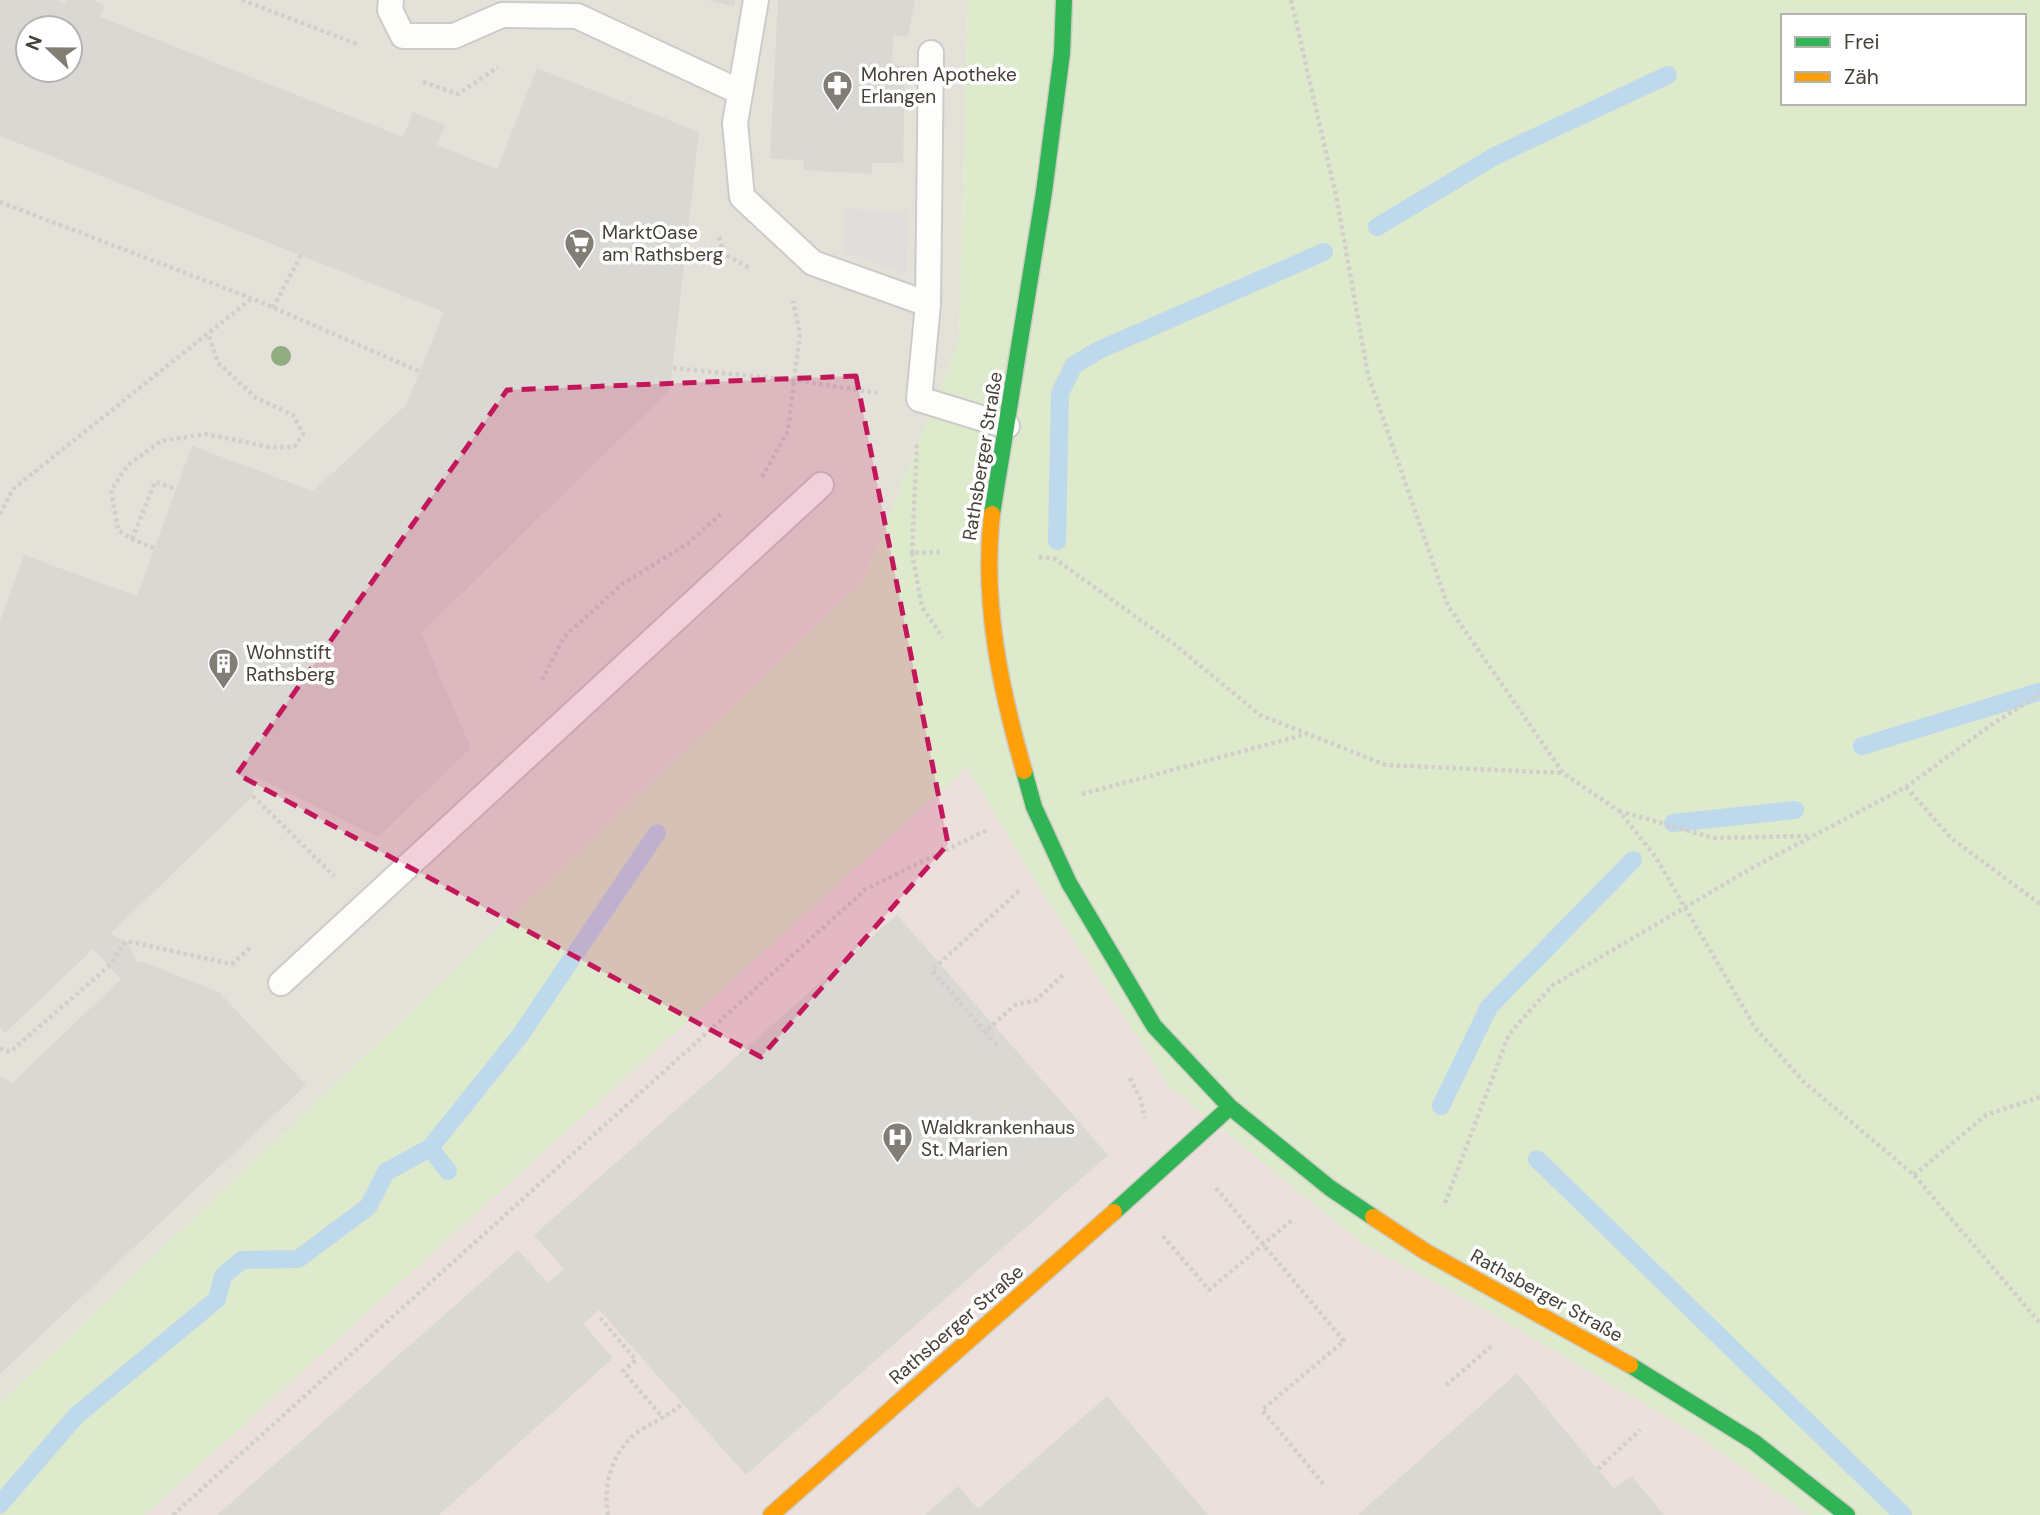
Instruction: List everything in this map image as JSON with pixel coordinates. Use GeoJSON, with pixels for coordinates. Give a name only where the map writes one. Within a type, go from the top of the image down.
{"type":"FeatureCollection","features":[{"type":"Feature","properties":{"kind":"street","name":"Rathsberger Straße"},"geometry":{"type":"LineString","coordinates":[[1065,0],[1062,53],[1044,192],[995,487],[988,550],[989,603],[1006,703],[1034,807],[1069,883],[1154,1026],[1230,1107],[1330,1188],[1426,1252],[1655,1379],[1754,1442],[1847,1515]]}},
{"type":"Feature","properties":{"kind":"street","name":"Rathsberger Straße"},"geometry":{"type":"LineString","coordinates":[[771,1515],[1230,1107]]}},
{"type":"Feature","properties":{"kind":"lane"},"geometry":{"type":"LineString","coordinates":[[391,0],[390,10],[403,36],[454,36],[502,15],[577,16],[740,92]]}},
{"type":"Feature","properties":{"kind":"lane"},"geometry":{"type":"LineString","coordinates":[[756,0],[735,123],[742,197],[813,263],[928,304]]}},
{"type":"Feature","properties":{"kind":"lane"},"geometry":{"type":"LineString","coordinates":[[931,53],[928,304],[919,399],[1007,426]]}},
{"type":"Feature","properties":{"kind":"lane"},"geometry":{"type":"LineString","coordinates":[[281,983],[821,485]]}},
{"type":"Feature","properties":{"kind":"path"},"geometry":{"type":"LineString","coordinates":[[242,0],[360,45]]}},
{"type":"Feature","properties":{"kind":"path"},"geometry":{"type":"LineString","coordinates":[[1291,0],[1337,200],[1368,375],[1448,606],[1563,773],[1619,811],[1655,856],[1756,1028],[1804,1082],[1914,1175],[2040,1323]]}},
{"type":"Feature","properties":{"kind":"path"},"geometry":{"type":"LineString","coordinates":[[422,81],[458,94],[503,63]]}},
{"type":"Feature","properties":{"kind":"path"},"geometry":{"type":"LineString","coordinates":[[0,201],[274,307],[421,372]]}},
{"type":"Feature","properties":{"kind":"path"},"geometry":{"type":"LineString","coordinates":[[716,228],[724,254],[757,271]]}},
{"type":"Feature","properties":{"kind":"path"},"geometry":{"type":"LineString","coordinates":[[274,307],[301,255]]}},
{"type":"Feature","properties":{"kind":"path"},"geometry":{"type":"LineString","coordinates":[[0,514],[13,489],[251,298]]}},
{"type":"Feature","properties":{"kind":"path"},"geometry":{"type":"LineString","coordinates":[[754,484],[763,476],[788,431],[800,332],[793,300]]}},
{"type":"Feature","properties":{"kind":"path"},"geometry":{"type":"LineString","coordinates":[[154,548],[132,540],[118,530],[111,490],[128,465],[161,442],[206,434],[269,447],[294,447],[303,433],[293,415],[256,398],[218,363],[208,333]]}},
{"type":"Feature","properties":{"kind":"path"},"geometry":{"type":"LineString","coordinates":[[673,368],[794,380],[919,399],[912,553],[922,607],[949,648]]}},
{"type":"Feature","properties":{"kind":"path"},"geometry":{"type":"LineString","coordinates":[[132,540],[155,482],[176,489]]}},
{"type":"Feature","properties":{"kind":"path"},"geometry":{"type":"LineString","coordinates":[[534,687],[543,679],[564,637],[621,585],[687,544],[725,510]]}},
{"type":"Feature","properties":{"kind":"path"},"geometry":{"type":"LineString","coordinates":[[912,553],[988,550],[1055,559],[1174,644],[1259,715],[1386,765],[1563,773]]}},
{"type":"Feature","properties":{"kind":"path"},"geometry":{"type":"LineString","coordinates":[[1426,1252],[1509,1034],[1553,985],[1810,836],[1906,788],[1991,724],[2040,694]]}},
{"type":"Feature","properties":{"kind":"path"},"geometry":{"type":"LineString","coordinates":[[173,1515],[866,888],[1034,807],[1308,734]]}},
{"type":"Feature","properties":{"kind":"path"},"geometry":{"type":"LineString","coordinates":[[1906,788],[1951,838],[2040,904]]}},
{"type":"Feature","properties":{"kind":"path"},"geometry":{"type":"LineString","coordinates":[[253,796],[333,874],[361,909]]}},
{"type":"Feature","properties":{"kind":"path"},"geometry":{"type":"LineString","coordinates":[[1619,811],[1714,838],[1810,836]]}},
{"type":"Feature","properties":{"kind":"path"},"geometry":{"type":"LineString","coordinates":[[323,883],[342,867]]}},
{"type":"Feature","properties":{"kind":"path"},"geometry":{"type":"LineString","coordinates":[[999,1047],[932,970],[1028,882]]}},
{"type":"Feature","properties":{"kind":"path"},"geometry":{"type":"LineString","coordinates":[[0,1048],[10,1052],[109,966],[127,941],[232,964],[262,937]]}},
{"type":"Feature","properties":{"kind":"path"},"geometry":{"type":"LineString","coordinates":[[985,1032],[1015,1005],[1036,1000],[1101,940]]}},
{"type":"Feature","properties":{"kind":"path"},"geometry":{"type":"LineString","coordinates":[[1914,1175],[1986,1115],[2040,1097]]}},
{"type":"Feature","properties":{"kind":"path"},"geometry":{"type":"LineString","coordinates":[[1184,1150],[1344,1341],[1262,1410],[1325,1486]]}},
{"type":"Feature","properties":{"kind":"path"},"geometry":{"type":"LineString","coordinates":[[1130,1197],[1209,1290],[1330,1188]]}},
{"type":"Feature","properties":{"kind":"path"},"geometry":{"type":"LineString","coordinates":[[600,1318],[636,1360],[623,1371],[664,1419]]}},
{"type":"Feature","properties":{"kind":"path"},"geometry":{"type":"LineString","coordinates":[[608,1515],[605,1501],[613,1463],[626,1444],[641,1430],[664,1419],[683,1403]]}},
{"type":"Feature","properties":{"kind":"path"},"geometry":{"type":"LineString","coordinates":[[1598,1469],[1644,1426]]}},
{"type":"Feature","properties":{"kind":"highlighted area"},"geometry":{"type":"Polygon","coordinates":[[[856,376],[948,844],[761,1057],[237,774],[507,390],[856,376]]]}},
{"type":"Feature","properties":{"kind":"shaded area"},"geometry":{"type":"Polygon","coordinates":[[[0,0],[968,0],[959,340],[863,581],[0,1403],[0,0]]]}},
{"type":"Feature","properties":{"kind":"shaded area"},"geometry":{"type":"Polygon","coordinates":[[[845,209],[908,212],[906,273],[844,252],[845,209]]]}},
{"type":"Feature","properties":{"kind":"shaded area","name":"Waldkrankenhaus St. Marien"},"geometry":{"type":"Polygon","coordinates":[[[967,767],[1034,879],[1169,1086],[1362,1243],[1493,1314],[1700,1437],[1808,1515],[145,1515],[967,767]]]}},
{"type":"Feature","properties":{"kind":"green space"},"geometry":{"type":"Polygon","coordinates":[[[968,0],[2040,0],[2040,1515],[1808,1515],[1700,1437],[1493,1314],[1362,1243],[1169,1086],[1034,879],[967,767],[145,1515],[0,1515],[0,1403],[863,581],[959,340],[968,0]]]}},
{"type":"Feature","properties":{"kind":"building","name":"Wohnstift Rathsberg"},"geometry":{"type":"Polygon","coordinates":[[[0,0],[57,0],[65,3],[66,0],[93,0],[105,5],[100,17],[403,137],[413,112],[445,125],[437,145],[497,169],[537,68],[699,132],[670,390],[421,633],[471,748],[378,837],[254,776],[253,796],[110,934],[126,941],[138,963],[141,961],[219,992],[306,1085],[0,1374],[0,1076],[12,1083],[121,979],[93,949],[5,1033],[0,1027],[0,621],[24,555],[137,596],[192,446],[313,491],[406,405],[444,312],[0,136],[0,0]]]}},
{"type":"Feature","properties":{"kind":"building"},"geometry":{"type":"Polygon","coordinates":[[[707,0],[735,0],[734,7],[707,0]]]}},
{"type":"Feature","properties":{"kind":"building","name":"Mohren Apotheke Erlangen"},"geometry":{"type":"Polygon","coordinates":[[[778,0],[915,0],[908,36],[893,36],[892,64],[905,66],[903,163],[872,163],[872,174],[803,170],[804,160],[770,159],[778,0]]]}},
{"type":"Feature","properties":{"kind":"building"},"geometry":{"type":"Polygon","coordinates":[[[897,915],[1108,1155],[746,1475],[599,1310],[583,1324],[613,1358],[439,1515],[217,1515],[518,1250],[548,1283],[564,1269],[534,1235],[897,915]]]}},
{"type":"Feature","properties":{"kind":"building"},"geometry":{"type":"Polygon","coordinates":[[[1517,1373],[1614,1489],[1632,1476],[1664,1515],[1358,1515],[1517,1373]]]}},
{"type":"Feature","properties":{"kind":"building"},"geometry":{"type":"Polygon","coordinates":[[[1107,1396],[1208,1515],[925,1515],[958,1486],[978,1509],[1107,1396]]]}},
{"type":"Feature","properties":{"kind":"waterway"},"geometry":{"type":"LineString","coordinates":[[1377,227],[1495,156],[1668,75]]}},
{"type":"Feature","properties":{"kind":"waterway"},"geometry":{"type":"LineString","coordinates":[[1057,541],[1060,393],[1074,365],[1099,350],[1324,252]]}},
{"type":"Feature","properties":{"kind":"waterway"},"geometry":{"type":"LineString","coordinates":[[1862,746],[2039,692]]}},
{"type":"Feature","properties":{"kind":"waterway"},"geometry":{"type":"LineString","coordinates":[[1673,823],[1795,810]]}},
{"type":"Feature","properties":{"kind":"waterway"},"geometry":{"type":"LineString","coordinates":[[0,1504],[76,1416],[217,1299],[223,1276],[242,1260],[298,1259],[368,1207],[386,1172],[430,1148],[519,1037],[657,833]]}},
{"type":"Feature","properties":{"kind":"waterway"},"geometry":{"type":"LineString","coordinates":[[1441,1106],[1489,1007],[1633,860]]}},
{"type":"Feature","properties":{"kind":"waterway"},"geometry":{"type":"LineString","coordinates":[[430,1148],[448,1171]]}},
{"type":"Feature","properties":{"kind":"waterway"},"geometry":{"type":"LineString","coordinates":[[1537,1159],[1903,1515]]}},
{"type":"Feature","properties":{"kind":"traffic: fast"},"geometry":{"type":"LineString","coordinates":[[992,514],[1044,192],[1062,53],[1064,0]]}},
{"type":"Feature","properties":{"kind":"traffic: fast"},"geometry":{"type":"LineString","coordinates":[[1024,771],[1034,807],[1069,883],[1154,1026],[1230,1107],[1330,1188],[1373,1217]]}},
{"type":"Feature","properties":{"kind":"traffic: fast"},"geometry":{"type":"LineString","coordinates":[[1114,1212],[1230,1107]]}},
{"type":"Feature","properties":{"kind":"traffic: fast"},"geometry":{"type":"LineString","coordinates":[[1630,1365],[1754,1442],[1847,1515]]}},
{"type":"Feature","properties":{"kind":"traffic: slow"},"geometry":{"type":"LineString","coordinates":[[992,514],[989,579],[995,644],[1007,708],[1024,771]]}},
{"type":"Feature","properties":{"kind":"traffic: slow"},"geometry":{"type":"LineString","coordinates":[[771,1515],[1114,1212]]}},
{"type":"Feature","properties":{"kind":"traffic: slow"},"geometry":{"type":"LineString","coordinates":[[1373,1217],[1426,1252],[1630,1365]]}},
{"type":"Feature","properties":{"kind":"place","name":"Mohren Apotheke Erlangen"},"geometry":{"type":"Point","coordinates":[838,112]}},
{"type":"Feature","properties":{"kind":"place","name":"MarktOase am Rathsberg"},"geometry":{"type":"Point","coordinates":[579,270]}},
{"type":"Feature","properties":{"kind":"place","name":"Wohnstift Rathsberg"},"geometry":{"type":"Point","coordinates":[223,690]}},
{"type":"Feature","properties":{"kind":"place","name":"Waldkrankenhaus St. Marien"},"geometry":{"type":"Point","coordinates":[898,1165]}}]}
